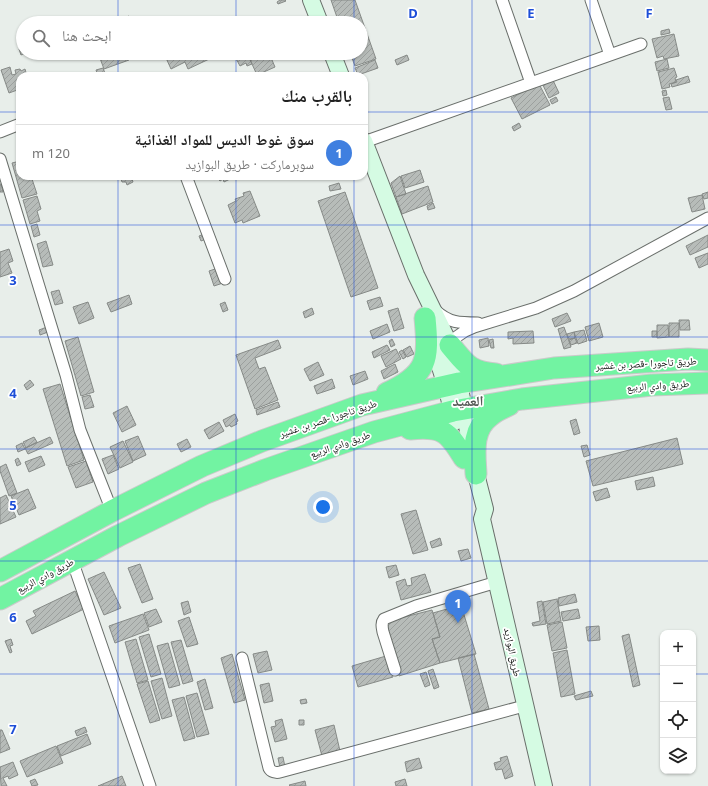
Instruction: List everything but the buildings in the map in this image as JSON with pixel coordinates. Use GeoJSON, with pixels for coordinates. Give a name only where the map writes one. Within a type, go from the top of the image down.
{"type":"FeatureCollection","features":[{"type":"Feature","properties":{"kind":"highway"},"geometry":{"type":"LineString","coordinates":[[362,405],[405,384],[417,374],[425,360],[427,352],[429,313]]}},
{"type":"Feature","properties":{"kind":"highway"},"geometry":{"type":"LineString","coordinates":[[450,343],[465,364],[471,368],[484,373],[508,376]]}},
{"type":"Feature","properties":{"kind":"highway","name":"طريق تاجورا -قصر بن غشير"},"geometry":{"type":"LineString","coordinates":[[0,570],[20,561],[112,511],[215,460],[262,441],[362,405],[453,384],[554,368],[688,359],[708,360]]}},
{"type":"Feature","properties":{"kind":"highway","name":"طريق وادي الربيع"},"geometry":{"type":"LineString","coordinates":[[0,599],[72,560],[206,493],[374,432],[458,410],[522,399],[652,385],[708,383]]}},
{"type":"Feature","properties":{"kind":"highway"},"geometry":{"type":"LineString","coordinates":[[470,466],[475,439],[483,422],[490,415],[522,399]]}},
{"type":"Feature","properties":{"kind":"highway"},"geometry":{"type":"LineString","coordinates":[[374,432],[422,428],[435,429],[451,438],[470,466]]}},
{"type":"Feature","properties":{"kind":"highway"},"geometry":{"type":"LineString","coordinates":[[20,561],[29,584]]}},
{"type":"Feature","properties":{"kind":"main road"},"geometry":{"type":"LineString","coordinates":[[311,0],[317,16]]}},
{"type":"Feature","properties":{"kind":"main road"},"geometry":{"type":"LineString","coordinates":[[335,60],[339,72]]}},
{"type":"Feature","properties":{"kind":"main road"},"geometry":{"type":"LineString","coordinates":[[368,152],[416,275],[429,313],[437,360],[453,384]]}},
{"type":"Feature","properties":{"kind":"main road"},"geometry":{"type":"LineString","coordinates":[[429,313],[450,343],[453,384]]}},
{"type":"Feature","properties":{"kind":"main road","name":"طريق البوازيد"},"geometry":{"type":"LineString","coordinates":[[453,384],[470,466],[475,512],[482,519],[524,706],[544,786]]}},
{"type":"Feature","properties":{"kind":"street"},"geometry":{"type":"LineString","coordinates":[[502,0],[531,83]]}},
{"type":"Feature","properties":{"kind":"street"},"geometry":{"type":"LineString","coordinates":[[591,0],[610,55]]}},
{"type":"Feature","properties":{"kind":"street"},"geometry":{"type":"LineString","coordinates":[[368,141],[641,44]]}},
{"type":"Feature","properties":{"kind":"street"},"geometry":{"type":"LineString","coordinates":[[0,132],[16,126]]}},
{"type":"Feature","properties":{"kind":"street"},"geometry":{"type":"LineString","coordinates":[[0,158],[66,375],[80,430],[112,511]]}},
{"type":"Feature","properties":{"kind":"street"},"geometry":{"type":"LineString","coordinates":[[188,180],[225,279]]}},
{"type":"Feature","properties":{"kind":"street"},"geometry":{"type":"LineString","coordinates":[[450,343],[465,331],[484,323],[536,308],[574,291],[708,218]]}},
{"type":"Feature","properties":{"kind":"street"},"geometry":{"type":"LineString","coordinates":[[429,313],[442,316],[455,322],[484,323]]}},
{"type":"Feature","properties":{"kind":"street"},"geometry":{"type":"LineString","coordinates":[[72,560],[150,786]]}},
{"type":"Feature","properties":{"kind":"street"},"geometry":{"type":"LineString","coordinates":[[395,670],[382,632],[384,619],[416,606],[497,582]]}},
{"type":"Feature","properties":{"kind":"street"},"geometry":{"type":"LineString","coordinates":[[242,658],[269,768],[270,770],[276,772],[524,706]]}},
{"type":"Feature","properties":{"kind":"place","name":"سوق غوط الديس للمواد الغذائية"},"geometry":{"type":"Point","coordinates":[458,623]}},
{"type":"Feature","properties":{"kind":"district","name":"العميد"},"geometry":{"type":"Point","coordinates":[468,401]}}]}
